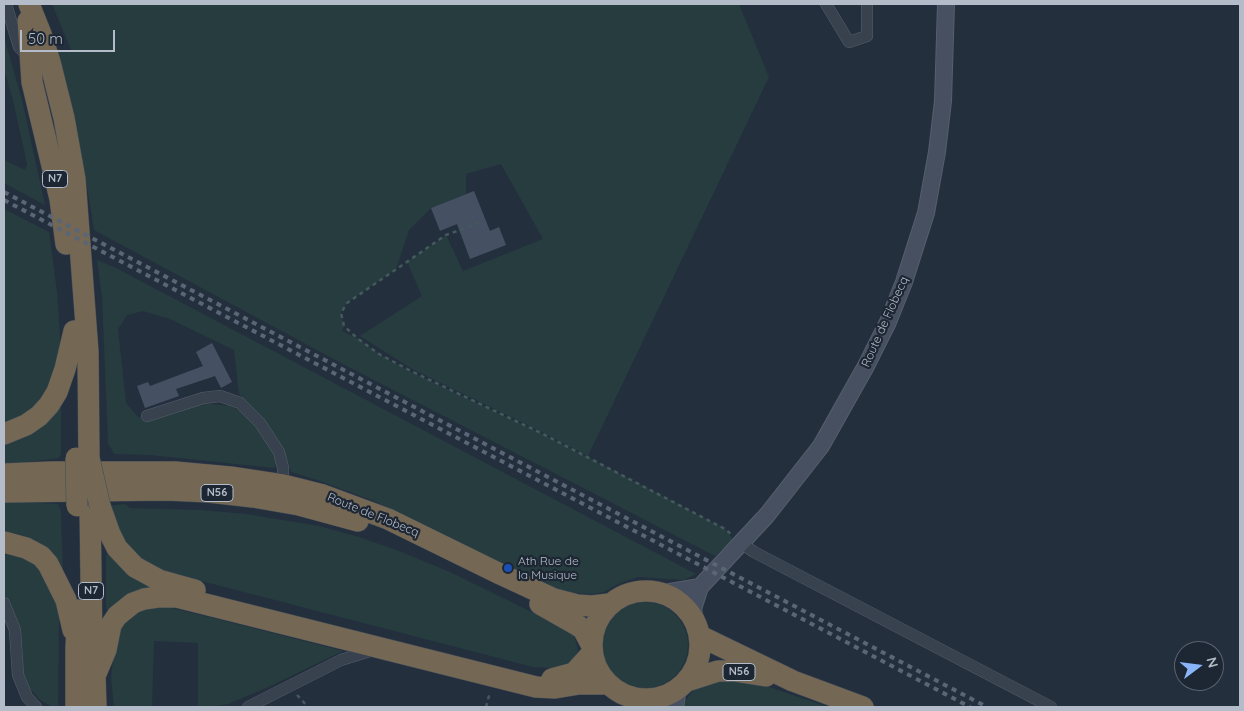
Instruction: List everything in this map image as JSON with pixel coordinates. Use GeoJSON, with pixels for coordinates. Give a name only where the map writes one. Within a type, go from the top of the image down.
{"type":"FeatureCollection","features":[{"type":"Feature","properties":{"kind":"highway","name":"N7"},"geometry":{"type":"LineString","coordinates":[[24,4],[28,19],[32,82],[60,199],[66,242],[82,458],[89,506],[92,648],[76,707]]}},
{"type":"Feature","properties":{"kind":"highway"},"geometry":{"type":"LineString","coordinates":[[28,4],[41,34],[50,62],[64,118],[75,180],[88,343],[82,458]]}},
{"type":"Feature","properties":{"kind":"highway"},"geometry":{"type":"LineString","coordinates":[[4,434],[26,426],[49,405],[57,392],[65,369],[74,331]]}},
{"type":"Feature","properties":{"kind":"highway","name":"Route de Flobecq"},"geometry":{"type":"LineString","coordinates":[[4,474],[175,472],[230,477],[283,485],[323,495],[388,519],[554,599],[578,605],[609,604]]}},
{"type":"Feature","properties":{"kind":"highway","name":"Route de Flobecq"},"geometry":{"type":"LineString","coordinates":[[4,492],[166,490],[209,492],[299,505],[342,516],[380,528],[423,546],[551,609],[577,624],[582,629],[591,648]]}},
{"type":"Feature","properties":{"kind":"highway","name":"N7"},"geometry":{"type":"LineString","coordinates":[[89,506],[76,647],[96,707]]}},
{"type":"Feature","properties":{"kind":"highway"},"geometry":{"type":"LineString","coordinates":[[89,506],[124,556],[135,567],[159,580],[534,678],[561,678],[574,673],[591,648],[596,622],[609,604]]}},
{"type":"Feature","properties":{"kind":"highway"},"geometry":{"type":"LineString","coordinates":[[4,542],[26,548],[41,556],[48,564],[66,600],[76,647]]}},
{"type":"Feature","properties":{"kind":"highway","name":"N56"},"geometry":{"type":"LineString","coordinates":[[609,604],[624,595],[641,590],[664,593],[678,600],[689,611],[698,630],[793,681],[863,707]]}},
{"type":"Feature","properties":{"kind":"highway"},"geometry":{"type":"LineString","coordinates":[[85,675],[106,650],[111,625],[116,616],[132,603],[144,599],[177,597],[536,687],[555,688],[579,684],[607,684]]}},
{"type":"Feature","properties":{"kind":"highway"},"geometry":{"type":"LineString","coordinates":[[680,693],[694,671],[698,660],[700,648],[698,630]]}},
{"type":"Feature","properties":{"kind":"highway","name":"N56"},"geometry":{"type":"LineString","coordinates":[[591,648],[595,665],[607,684],[627,696],[652,703],[664,696],[680,693],[704,674],[718,671],[734,671],[793,681]]}},
{"type":"Feature","properties":{"kind":"street"},"geometry":{"type":"LineString","coordinates":[[6,4],[19,47],[30,58]]}},
{"type":"Feature","properties":{"kind":"street"},"geometry":{"type":"LineString","coordinates":[[826,4],[849,42],[867,36],[867,4]]}},
{"type":"Feature","properties":{"kind":"street","name":"Route de Flobecq"},"geometry":{"type":"LineString","coordinates":[[698,630],[694,610],[700,587],[780,500],[821,446],[866,366],[888,322],[904,282],[926,213],[937,152],[943,101],[946,4]]}},
{"type":"Feature","properties":{"kind":"street"},"geometry":{"type":"LineString","coordinates":[[147,416],[203,398],[220,396],[240,402],[260,423],[279,452],[284,468],[283,485]]}},
{"type":"Feature","properties":{"kind":"street"},"geometry":{"type":"LineString","coordinates":[[741,543],[754,552],[1051,707]]}},
{"type":"Feature","properties":{"kind":"street"},"geometry":{"type":"LineString","coordinates":[[664,593],[700,587]]}},
{"type":"Feature","properties":{"kind":"street"},"geometry":{"type":"LineString","coordinates":[[4,603],[15,630],[18,675],[27,697],[36,707]]}},
{"type":"Feature","properties":{"kind":"street"},"geometry":{"type":"LineString","coordinates":[[248,707],[341,660],[379,648]]}},
{"type":"Feature","properties":{"kind":"path"},"geometry":{"type":"LineString","coordinates":[[479,223],[446,235],[347,304],[341,313],[344,326],[379,354],[410,372],[541,433],[725,529],[741,543]]}},
{"type":"Feature","properties":{"kind":"path"},"geometry":{"type":"LineString","coordinates":[[290,686],[308,707]]}},
{"type":"Feature","properties":{"kind":"green space"},"geometry":{"type":"Polygon","coordinates":[[[52,4],[739,4],[769,77],[588,456],[412,369],[360,336],[422,296],[407,262],[446,235],[463,271],[543,239],[501,164],[466,174],[466,194],[431,208],[409,230],[396,269],[347,303],[341,313],[344,326],[342,331],[357,338],[379,354],[411,372],[541,433],[655,492],[725,529],[733,539],[715,556],[343,364],[94,230],[85,174],[57,52],[72,52],[52,4]]]}},
{"type":"Feature","properties":{"kind":"green space"},"geometry":{"type":"Polygon","coordinates":[[[4,37],[22,100],[45,205],[4,183],[4,160],[25,170],[27,164],[4,69],[4,37]]]}},
{"type":"Feature","properties":{"kind":"green space"},"geometry":{"type":"Polygon","coordinates":[[[4,209],[49,232],[57,292],[61,351],[59,369],[32,412],[4,426],[4,209]]]}},
{"type":"Feature","properties":{"kind":"green space"},"geometry":{"type":"Polygon","coordinates":[[[97,260],[116,268],[696,574],[684,580],[638,577],[620,583],[604,592],[591,594],[569,593],[549,587],[374,501],[291,472],[282,451],[239,394],[234,350],[170,319],[143,311],[127,315],[118,329],[126,403],[138,417],[151,418],[206,403],[230,406],[242,412],[259,426],[273,449],[277,462],[274,468],[150,455],[114,454],[108,443],[102,297],[97,260]]]}},
{"type":"Feature","properties":{"kind":"green space"},"geometry":{"type":"Polygon","coordinates":[[[61,393],[61,454],[59,458],[4,465],[4,439],[61,393]]]}},
{"type":"Feature","properties":{"kind":"green space"},"geometry":{"type":"Polygon","coordinates":[[[4,501],[58,504],[61,511],[63,579],[4,538],[4,501]]]}},
{"type":"Feature","properties":{"kind":"green space"},"geometry":{"type":"Polygon","coordinates":[[[125,504],[130,508],[201,510],[246,514],[319,526],[359,537],[450,572],[568,630],[574,635],[578,650],[574,660],[568,665],[553,668],[533,667],[159,570],[127,550],[108,506],[125,504]]]}},
{"type":"Feature","properties":{"kind":"green space"},"geometry":{"type":"Polygon","coordinates":[[[4,549],[36,562],[57,602],[59,620],[58,707],[53,707],[40,700],[28,687],[21,673],[17,619],[4,594],[4,549]]]}},
{"type":"Feature","properties":{"kind":"green space"},"geometry":{"type":"Polygon","coordinates":[[[109,553],[155,586],[110,611],[106,609],[106,555],[109,553]]]}},
{"type":"Feature","properties":{"kind":"green space"},"geometry":{"type":"Polygon","coordinates":[[[645,602],[661,605],[669,609],[681,621],[685,629],[688,645],[685,661],[681,669],[669,681],[661,685],[645,688],[629,685],[621,681],[609,669],[605,661],[602,645],[605,629],[609,621],[621,609],[629,605],[645,602]]]}},
{"type":"Feature","properties":{"kind":"green space"},"geometry":{"type":"Polygon","coordinates":[[[155,604],[343,651],[228,704],[198,707],[198,643],[154,641],[152,707],[114,707],[111,678],[116,632],[127,615],[155,604]]]}},
{"type":"Feature","properties":{"kind":"green space"},"geometry":{"type":"Polygon","coordinates":[[[722,680],[766,686],[828,707],[683,707],[684,702],[695,689],[722,680]]]}},
{"type":"Feature","properties":{"kind":"building"},"geometry":{"type":"Polygon","coordinates":[[[474,191],[490,231],[499,227],[506,245],[470,259],[457,224],[440,231],[431,208],[474,191]]]}},
{"type":"Feature","properties":{"kind":"building"},"geometry":{"type":"Polygon","coordinates":[[[212,343],[232,382],[221,388],[215,376],[176,389],[179,396],[145,408],[137,386],[148,382],[150,386],[203,366],[196,352],[212,343]]]}},
{"type":"Feature","properties":{"kind":"railway"},"geometry":{"type":"LineString","coordinates":[[4,192],[987,707]]}},
{"type":"Feature","properties":{"kind":"railway"},"geometry":{"type":"LineString","coordinates":[[4,200],[970,707]]}},
{"type":"Feature","properties":{"kind":"place","name":"Ath Rue de la Musique"},"geometry":{"type":"Point","coordinates":[508,568]}}]}
